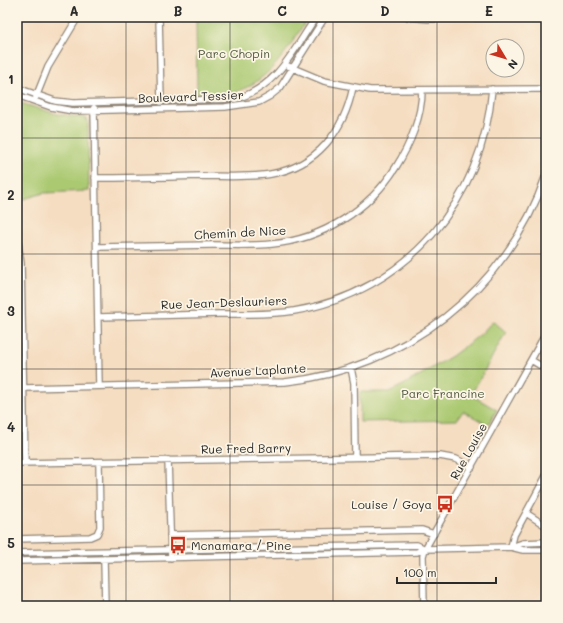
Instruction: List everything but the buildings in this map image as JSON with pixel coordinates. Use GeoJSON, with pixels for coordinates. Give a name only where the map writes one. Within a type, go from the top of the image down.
{"type":"FeatureCollection","features":[{"type":"Feature","properties":{"kind":"street"},"geometry":{"type":"LineString","coordinates":[[34,101],[48,67],[78,17]]}},
{"type":"Feature","properties":{"kind":"street"},"geometry":{"type":"LineString","coordinates":[[159,17],[161,102]]}},
{"type":"Feature","properties":{"kind":"street","name":"Boulevard Tessier"},"geometry":{"type":"LineString","coordinates":[[17,88],[67,103],[218,101],[238,98],[254,93],[264,86],[285,64],[316,17]]}},
{"type":"Feature","properties":{"kind":"street","name":"Boulevard Tessier"},"geometry":{"type":"LineString","coordinates":[[17,96],[62,109],[225,108],[251,105],[267,99],[277,91],[325,17]]}},
{"type":"Feature","properties":{"kind":"street"},"geometry":{"type":"LineString","coordinates":[[408,17],[421,19],[513,17]]}},
{"type":"Feature","properties":{"kind":"street"},"geometry":{"type":"LineString","coordinates":[[285,64],[319,79],[353,87],[387,91],[546,88]]}},
{"type":"Feature","properties":{"kind":"street"},"geometry":{"type":"LineString","coordinates":[[95,178],[258,175],[287,170],[314,156],[331,139],[346,113],[353,87]]}},
{"type":"Feature","properties":{"kind":"street","name":"Rue Jean-Deslauriers"},"geometry":{"type":"LineString","coordinates":[[98,317],[285,312],[331,302],[373,283],[399,266],[417,251],[438,228],[456,203],[471,175],[482,146],[489,116],[492,89]]}},
{"type":"Feature","properties":{"kind":"street","name":"Chemin de Nice"},"geometry":{"type":"LineString","coordinates":[[97,247],[272,244],[303,238],[324,230],[357,210],[375,194],[390,176],[402,157],[412,136],[422,90]]}},
{"type":"Feature","properties":{"kind":"street"},"geometry":{"type":"LineString","coordinates":[[94,103],[99,386]]}},
{"type":"Feature","properties":{"kind":"street","name":"Avenue Laplante"},"geometry":{"type":"LineString","coordinates":[[24,388],[279,382],[310,378],[351,368],[391,352],[426,332],[471,295],[493,272],[516,240],[531,212],[546,175]]}},
{"type":"Feature","properties":{"kind":"street"},"geometry":{"type":"LineString","coordinates":[[17,235],[21,264],[25,463]]}},
{"type":"Feature","properties":{"kind":"street","name":"Rue Louise"},"geometry":{"type":"LineString","coordinates":[[424,606],[423,556],[425,549],[546,333]]}},
{"type":"Feature","properties":{"kind":"street"},"geometry":{"type":"LineString","coordinates":[[531,360],[546,369]]}},
{"type":"Feature","properties":{"kind":"street"},"geometry":{"type":"LineString","coordinates":[[351,368],[354,383],[355,457]]}},
{"type":"Feature","properties":{"kind":"street","name":"Rue Fred Barry"},"geometry":{"type":"LineString","coordinates":[[17,463],[440,456],[456,459],[472,467]]}},
{"type":"Feature","properties":{"kind":"street"},"geometry":{"type":"LineString","coordinates":[[168,460],[170,558]]}},
{"type":"Feature","properties":{"kind":"street"},"geometry":{"type":"LineString","coordinates":[[17,538],[90,537],[97,534],[100,527],[99,462]]}},
{"type":"Feature","properties":{"kind":"street"},"geometry":{"type":"LineString","coordinates":[[511,547],[513,538],[546,476]]}},
{"type":"Feature","properties":{"kind":"street"},"geometry":{"type":"LineString","coordinates":[[526,513],[546,526]]}},
{"type":"Feature","properties":{"kind":"street"},"geometry":{"type":"LineString","coordinates":[[170,535],[422,530],[434,534]]}},
{"type":"Feature","properties":{"kind":"street"},"geometry":{"type":"LineString","coordinates":[[511,547],[523,543],[546,542]]}},
{"type":"Feature","properties":{"kind":"street"},"geometry":{"type":"LineString","coordinates":[[17,553],[417,545],[425,549]]}},
{"type":"Feature","properties":{"kind":"street"},"geometry":{"type":"LineString","coordinates":[[17,561],[417,552],[425,549],[511,547],[523,550],[546,550]]}},
{"type":"Feature","properties":{"kind":"street"},"geometry":{"type":"LineString","coordinates":[[104,559],[105,606]]}},
{"type":"Feature","properties":{"kind":"green space","name":"Parc Chopin"},"geometry":{"type":"Polygon","coordinates":[[[196,17],[309,17],[276,64],[255,83],[228,94],[197,95],[196,17]]]}},
{"type":"Feature","properties":{"kind":"green space"},"geometry":{"type":"Polygon","coordinates":[[[17,102],[57,114],[86,118],[88,123],[89,191],[44,193],[17,201],[17,102]]]}},
{"type":"Feature","properties":{"kind":"green space","name":"Parc Francine"},"geometry":{"type":"Polygon","coordinates":[[[493,321],[506,332],[471,395],[497,410],[488,425],[463,411],[457,420],[360,422],[360,392],[389,392],[405,384],[452,356],[481,334],[493,321]]]}},
{"type":"Feature","properties":{"kind":"place","name":"Louise / Goya"},"geometry":{"type":"Point","coordinates":[445,504]}},
{"type":"Feature","properties":{"kind":"place","name":"Mcnamara / Pine"},"geometry":{"type":"Point","coordinates":[178,545]}}]}
